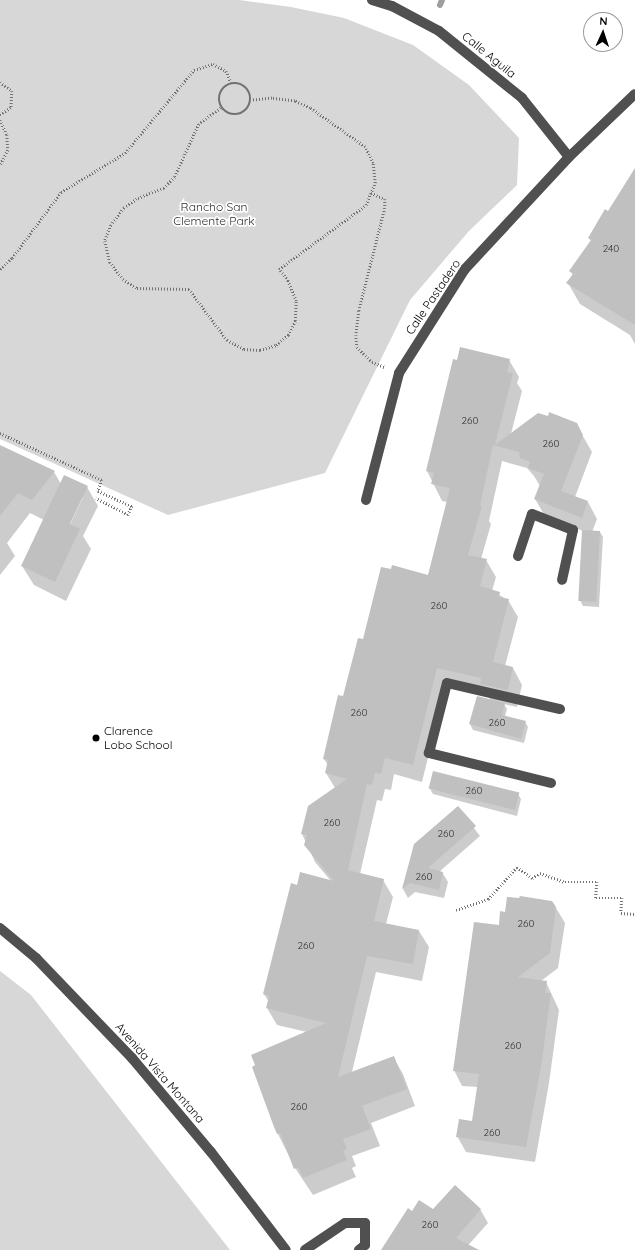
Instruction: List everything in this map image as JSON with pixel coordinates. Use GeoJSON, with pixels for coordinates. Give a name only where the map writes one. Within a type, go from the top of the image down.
{"type":"FeatureCollection","features":[{"type":"Feature","properties":{"kind":"street","name":"Calle Aguila"},"geometry":{"type":"LineString","coordinates":[[372,0],[392,6],[439,31],[522,98],[569,157]]}},
{"type":"Feature","properties":{"kind":"street","name":"Calle Pastadero"},"geometry":{"type":"LineString","coordinates":[[366,500],[399,373],[465,269],[569,157],[635,94]]}},
{"type":"Feature","properties":{"kind":"street"},"geometry":{"type":"LineString","coordinates":[[518,556],[532,514],[573,530],[562,580]]}},
{"type":"Feature","properties":{"kind":"street"},"geometry":{"type":"LineString","coordinates":[[551,783],[429,753],[447,683],[560,709]]}},
{"type":"Feature","properties":{"kind":"street","name":"Avenida Vista Montana"},"geometry":{"type":"LineString","coordinates":[[0,928],[36,958],[132,1058],[211,1152],[286,1250]]}},
{"type":"Feature","properties":{"kind":"street"},"geometry":{"type":"LineString","coordinates":[[305,1250],[345,1224],[365,1224],[365,1245],[359,1250]]}},
{"type":"Feature","properties":{"kind":"path"},"geometry":{"type":"LineString","coordinates":[[0,269],[12,258],[61,192],[125,153],[194,70],[213,64],[226,71],[231,82]]}},
{"type":"Feature","properties":{"kind":"path"},"geometry":{"type":"LineString","coordinates":[[0,82],[12,91],[11,108],[0,115]]}},
{"type":"Feature","properties":{"kind":"path"},"geometry":{"type":"LineString","coordinates":[[231,82],[242,84],[249,90],[252,100],[248,109],[239,115],[229,114],[221,108],[218,98],[222,88],[231,82]]}},
{"type":"Feature","properties":{"kind":"path"},"geometry":{"type":"LineString","coordinates":[[221,108],[199,124],[175,177],[164,188],[137,199],[124,208],[111,224],[106,241],[110,262],[123,279],[137,288],[189,289],[227,340],[244,349],[260,350],[276,345],[288,335],[295,321],[296,301],[288,281],[279,270],[366,205],[375,183],[373,163],[365,147],[305,106],[272,98],[252,100]]}},
{"type":"Feature","properties":{"kind":"path"},"geometry":{"type":"LineString","coordinates":[[0,120],[7,135],[8,150],[0,166]]}},
{"type":"Feature","properties":{"kind":"path"},"geometry":{"type":"LineString","coordinates":[[371,193],[384,199],[385,208],[359,311],[356,335],[357,347],[372,362],[399,373]]}},
{"type":"Feature","properties":{"kind":"path"},"geometry":{"type":"LineString","coordinates":[[0,433],[102,480],[98,491],[132,506],[128,514],[96,499]]}},
{"type":"Feature","properties":{"kind":"path"},"geometry":{"type":"LineString","coordinates":[[456,910],[488,899],[517,867],[532,878],[540,873],[565,882],[597,882],[596,898],[622,898],[621,913],[635,914]]}},
{"type":"Feature","properties":{"kind":"green space","name":"Rancho San Clemente Park"},"geometry":{"type":"Polygon","coordinates":[[[0,0],[239,0],[291,7],[344,18],[413,45],[469,85],[519,138],[517,185],[469,231],[410,300],[325,473],[168,515],[0,439],[0,0]]]}},
{"type":"Feature","properties":{"kind":"green space"},"geometry":{"type":"Polygon","coordinates":[[[0,971],[31,995],[230,1250],[0,1250],[0,971]]]}},
{"type":"Feature","properties":{"kind":"building"},"geometry":{"type":"Polygon","coordinates":[[[635,168],[635,325],[566,283],[573,274],[569,271],[591,240],[588,238],[605,209],[608,211],[635,168]]]}},
{"type":"Feature","properties":{"kind":"building"},"geometry":{"type":"Polygon","coordinates":[[[460,347],[510,359],[507,372],[513,373],[495,445],[538,413],[548,416],[549,412],[577,423],[583,435],[561,491],[588,501],[582,518],[534,499],[544,474],[528,468],[530,462],[520,458],[519,452],[493,445],[480,505],[482,506],[468,555],[487,559],[480,586],[500,592],[499,597],[509,599],[493,662],[513,667],[508,690],[480,684],[481,678],[437,668],[413,765],[385,758],[381,774],[375,773],[372,785],[367,784],[348,870],[384,879],[374,921],[419,930],[413,964],[367,956],[338,1077],[394,1056],[407,1089],[362,1106],[371,1129],[343,1139],[347,1149],[343,1151],[347,1160],[303,1178],[298,1167],[294,1169],[280,1133],[277,1134],[274,1127],[252,1067],[255,1065],[251,1055],[326,1023],[266,1008],[269,996],[263,994],[291,883],[297,885],[300,872],[334,881],[304,845],[307,835],[301,834],[308,806],[347,779],[325,773],[328,760],[323,759],[338,695],[343,696],[358,638],[363,639],[381,567],[391,569],[392,565],[428,575],[450,488],[431,484],[434,473],[426,471],[453,359],[457,360],[460,347]]]}},
{"type":"Feature","properties":{"kind":"building"},"geometry":{"type":"Polygon","coordinates":[[[0,445],[55,471],[32,500],[18,493],[0,516],[0,445]]]}},
{"type":"Feature","properties":{"kind":"building"},"geometry":{"type":"Polygon","coordinates":[[[64,475],[88,486],[70,524],[80,529],[55,582],[21,566],[64,475]]]}},
{"type":"Feature","properties":{"kind":"building"},"geometry":{"type":"Polygon","coordinates":[[[582,530],[600,531],[596,602],[578,601],[582,530]]]}},
{"type":"Feature","properties":{"kind":"building"},"geometry":{"type":"Polygon","coordinates":[[[477,696],[505,703],[502,715],[526,721],[521,739],[469,724],[477,696]]]}},
{"type":"Feature","properties":{"kind":"building"},"geometry":{"type":"Polygon","coordinates":[[[433,771],[519,793],[515,810],[429,788],[433,771]]]}},
{"type":"Feature","properties":{"kind":"building"},"geometry":{"type":"Polygon","coordinates":[[[458,806],[476,826],[428,868],[443,872],[439,890],[410,883],[402,889],[414,844],[458,806]]]}},
{"type":"Feature","properties":{"kind":"building"},"geometry":{"type":"Polygon","coordinates":[[[520,896],[552,901],[556,907],[550,953],[518,977],[547,981],[545,993],[551,993],[541,1067],[526,1147],[456,1137],[459,1119],[472,1121],[479,1074],[453,1071],[474,922],[499,925],[500,911],[505,912],[507,897],[519,898],[520,896]]]}},
{"type":"Feature","properties":{"kind":"building"},"geometry":{"type":"Polygon","coordinates":[[[455,1185],[481,1209],[456,1238],[479,1250],[381,1250],[408,1208],[412,1211],[419,1200],[433,1209],[455,1185]]]}},
{"type":"Feature","properties":{"kind":"waterway"},"geometry":{"type":"LineString","coordinates":[[440,5],[442,0]]}},
{"type":"Feature","properties":{"kind":"place","name":"Clarence Lobo School"},"geometry":{"type":"Point","coordinates":[96,738]}}]}
